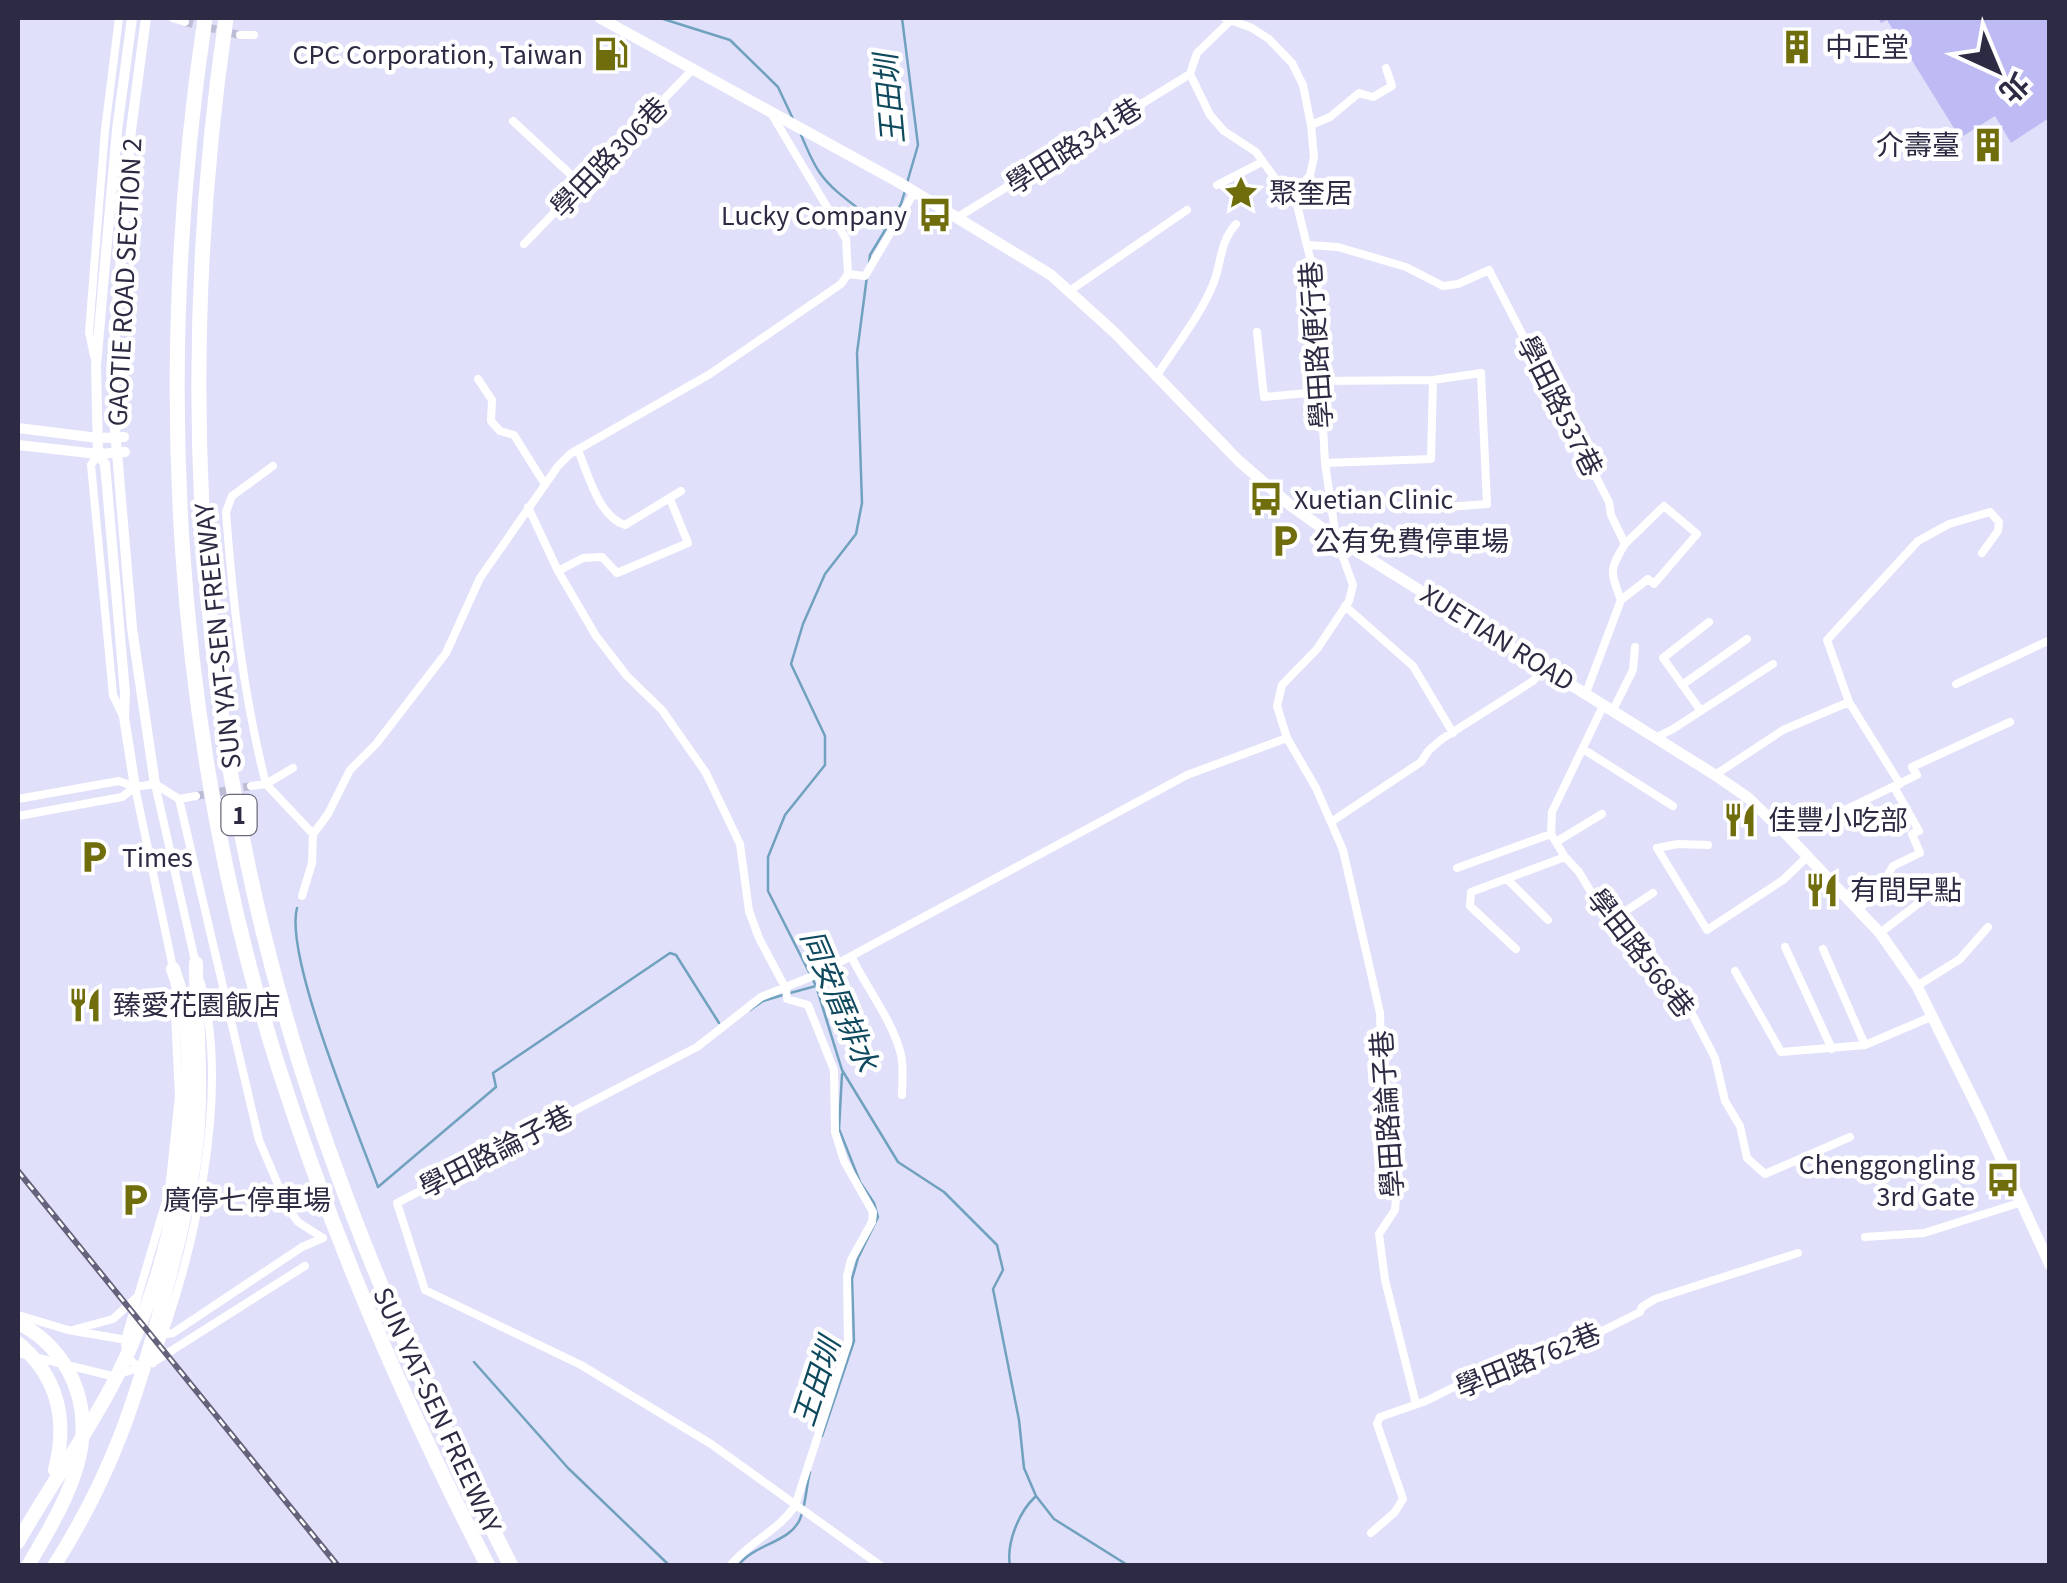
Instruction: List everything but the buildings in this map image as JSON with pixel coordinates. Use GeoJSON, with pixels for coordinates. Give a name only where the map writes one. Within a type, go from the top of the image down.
{"type":"FeatureCollection","features":[{"type":"Feature","properties":{"kind":"highway","name":"SUN YAT-SEN FREEWAY"},"geometry":{"type":"LineString","coordinates":[[205,18],[185,180],[176,390],[188,610],[214,795],[250,962],[279,1066],[323,1197],[405,1398],[488,1566]]}},
{"type":"Feature","properties":{"kind":"highway","name":"SUN YAT-SEN FREEWAY"},"geometry":{"type":"LineString","coordinates":[[226,18],[206,182],[199,282],[197,409],[212,639],[238,810],[274,974],[343,1190],[424,1389],[511,1566]]}},
{"type":"Feature","properties":{"kind":"highway"},"geometry":{"type":"LineString","coordinates":[[54,1566],[101,1486],[137,1392],[175,1256],[200,1079],[196,963]]}},
{"type":"Feature","properties":{"kind":"highway"},"geometry":{"type":"LineString","coordinates":[[18,1542],[96,1413],[133,1341],[167,1241],[190,1147],[188,1052],[182,994],[173,969]]}},
{"type":"Feature","properties":{"kind":"highway"},"geometry":{"type":"LineString","coordinates":[[18,1319],[64,1365],[80,1396],[84,1415],[82,1452],[76,1473],[28,1566]]}},
{"type":"Feature","properties":{"kind":"highway"},"geometry":{"type":"LineString","coordinates":[[18,1343],[42,1368],[61,1411],[61,1444],[52,1480]]}},
{"type":"Feature","properties":{"kind":"main road"},"geometry":{"type":"LineString","coordinates":[[600,18],[618,22],[693,69],[770,110]]}},
{"type":"Feature","properties":{"kind":"main road","name":"XUETIAN ROAD"},"geometry":{"type":"LineString","coordinates":[[770,110],[915,191],[1051,275],[1115,332],[1239,461],[1290,505],[1336,538],[1747,797],[1860,909],[1917,986],[2049,1264]]}},
{"type":"Feature","properties":{"kind":"street","name":"GAOTIE ROAD SECTION 2"},"geometry":{"type":"LineString","coordinates":[[96,366],[89,332],[105,130],[119,18]]}},
{"type":"Feature","properties":{"kind":"street","name":"GAOTIE ROAD SECTION 2"},"geometry":{"type":"LineString","coordinates":[[132,18],[96,366],[98,454],[105,464],[124,717],[135,787]]}},
{"type":"Feature","properties":{"kind":"street","name":"GAOTIE ROAD SECTION 2"},"geometry":{"type":"LineString","coordinates":[[146,18],[115,332],[134,643],[155,784]]}},
{"type":"Feature","properties":{"kind":"street"},"geometry":{"type":"LineString","coordinates":[[173,18],[185,22]]}},
{"type":"Feature","properties":{"kind":"street"},"geometry":{"type":"LineString","coordinates":[[1190,74],[1210,115],[1224,131],[1256,152],[1280,184],[1298,197],[1310,175],[1314,156],[1304,86],[1292,64],[1269,39],[1252,28],[1227,20]]}},
{"type":"Feature","properties":{"kind":"street","name":"學田路341巷"},"geometry":{"type":"LineString","coordinates":[[958,217],[1190,74],[1197,53],[1227,20]]}},
{"type":"Feature","properties":{"kind":"street"},"geometry":{"type":"LineString","coordinates":[[240,35],[254,34]]}},
{"type":"Feature","properties":{"kind":"street"},"geometry":{"type":"LineString","coordinates":[[1312,125],[1330,117],[1359,93],[1373,97],[1392,86],[1386,68]]}},
{"type":"Feature","properties":{"kind":"street","name":"學田路306巷"},"geometry":{"type":"LineString","coordinates":[[524,244],[693,69]]}},
{"type":"Feature","properties":{"kind":"street"},"geometry":{"type":"LineString","coordinates":[[302,896],[312,864],[314,834],[350,770],[376,744],[446,653],[480,578],[544,483],[578,450],[710,374],[841,284],[848,274],[846,238],[770,110]]}},
{"type":"Feature","properties":{"kind":"street"},"geometry":{"type":"LineString","coordinates":[[513,121],[582,185]]}},
{"type":"Feature","properties":{"kind":"street"},"geometry":{"type":"LineString","coordinates":[[1218,185],[1262,162]]}},
{"type":"Feature","properties":{"kind":"street"},"geometry":{"type":"LineString","coordinates":[[848,274],[865,276],[915,191]]}},
{"type":"Feature","properties":{"kind":"street","name":"學田路便行巷"},"geometry":{"type":"LineString","coordinates":[[1298,197],[1314,278],[1325,463],[1336,538]]}},
{"type":"Feature","properties":{"kind":"street"},"geometry":{"type":"LineString","coordinates":[[1068,292],[1187,210]]}},
{"type":"Feature","properties":{"kind":"street"},"geometry":{"type":"LineString","coordinates":[[1156,377],[1214,282],[1224,238],[1236,224]]}},
{"type":"Feature","properties":{"kind":"street","name":"學田路537巷"},"geometry":{"type":"LineString","coordinates":[[1308,245],[1338,247],[1406,267],[1443,286],[1458,284],[1488,270],[1609,502],[1626,544]]}},
{"type":"Feature","properties":{"kind":"street"},"geometry":{"type":"LineString","coordinates":[[1257,332],[1264,398],[1319,392]]}},
{"type":"Feature","properties":{"kind":"street"},"geometry":{"type":"LineString","coordinates":[[1319,381],[1433,380],[1480,373],[1487,504],[1420,509]]}},
{"type":"Feature","properties":{"kind":"street"},"geometry":{"type":"LineString","coordinates":[[478,379],[492,400],[492,421],[500,431],[514,435],[544,483]]}},
{"type":"Feature","properties":{"kind":"street"},"geometry":{"type":"LineString","coordinates":[[1325,463],[1431,459],[1433,380]]}},
{"type":"Feature","properties":{"kind":"street"},"geometry":{"type":"LineString","coordinates":[[18,428],[119,437]]}},
{"type":"Feature","properties":{"kind":"street"},"geometry":{"type":"LineString","coordinates":[[18,444],[98,454],[120,452]]}},
{"type":"Feature","properties":{"kind":"street"},"geometry":{"type":"LineString","coordinates":[[578,450],[598,498],[614,522],[625,525],[681,491]]}},
{"type":"Feature","properties":{"kind":"street"},"geometry":{"type":"LineString","coordinates":[[273,466],[232,496],[226,512],[240,657],[266,784],[314,834]]}},
{"type":"Feature","properties":{"kind":"street"},"geometry":{"type":"LineString","coordinates":[[558,571],[583,558],[602,557],[617,573],[688,543],[670,498]]}},
{"type":"Feature","properties":{"kind":"street"},"geometry":{"type":"LineString","coordinates":[[528,506],[558,571],[596,636],[627,676],[662,710],[706,772],[740,844],[749,912],[771,966],[786,989],[787,998],[808,1005],[818,1024],[834,1070],[835,1132],[852,1178],[874,1212],[851,1260],[847,1276],[848,1344],[795,1506],[785,1521],[744,1549],[730,1566]]}},
{"type":"Feature","properties":{"kind":"street"},"geometry":{"type":"LineString","coordinates":[[1586,693],[1621,600],[1648,579],[1654,584],[1697,534],[1664,506],[1626,544],[1612,566],[1621,600]]}},
{"type":"Feature","properties":{"kind":"street"},"geometry":{"type":"LineString","coordinates":[[1860,909],[1877,893],[1893,866],[1920,854],[1912,834],[1919,831],[1849,702],[1826,644],[1923,538],[1949,524],[1990,512],[2000,522],[1982,553]]}},
{"type":"Feature","properties":{"kind":"street"},"geometry":{"type":"LineString","coordinates":[[1336,538],[1353,585],[1345,606],[1413,666],[1452,733]]}},
{"type":"Feature","properties":{"kind":"street","name":"學田路論子巷"},"geometry":{"type":"LineString","coordinates":[[1345,606],[1317,649],[1282,685],[1277,706],[1287,738],[1316,788],[1344,850],[1380,1013],[1383,1103],[1396,1198],[1395,1210],[1379,1234],[1385,1280],[1416,1404]]}},
{"type":"Feature","properties":{"kind":"street"},"geometry":{"type":"LineString","coordinates":[[1700,711],[1663,658],[1710,622]]}},
{"type":"Feature","properties":{"kind":"street"},"geometry":{"type":"LineString","coordinates":[[1682,684],[1748,639]]}},
{"type":"Feature","properties":{"kind":"street"},"geometry":{"type":"LineString","coordinates":[[1956,684],[2050,640]]}},
{"type":"Feature","properties":{"kind":"street"},"geometry":{"type":"LineString","coordinates":[[1553,838],[1552,812],[1583,748],[1633,670],[1635,647]]}},
{"type":"Feature","properties":{"kind":"street"},"geometry":{"type":"LineString","coordinates":[[1655,738],[1773,664]]}},
{"type":"Feature","properties":{"kind":"street"},"geometry":{"type":"LineString","coordinates":[[1330,822],[1422,762],[1429,750],[1533,681],[1546,668]]}},
{"type":"Feature","properties":{"kind":"street"},"geometry":{"type":"LineString","coordinates":[[1715,775],[1783,730],[1849,702]]}},
{"type":"Feature","properties":{"kind":"street"},"geometry":{"type":"LineString","coordinates":[[1789,837],[1917,776],[1912,766],[2010,722]]}},
{"type":"Feature","properties":{"kind":"street","name":"學田路論子巷"},"geometry":{"type":"LineString","coordinates":[[881,1566],[711,1444],[581,1365],[425,1290],[397,1202],[697,1047],[761,998],[851,956],[1187,775],[1287,738]]}},
{"type":"Feature","properties":{"kind":"street"},"geometry":{"type":"LineString","coordinates":[[1583,748],[1673,806]]}},
{"type":"Feature","properties":{"kind":"street"},"geometry":{"type":"LineString","coordinates":[[252,786],[266,784],[293,768]]}},
{"type":"Feature","properties":{"kind":"street"},"geometry":{"type":"LineString","coordinates":[[18,799],[119,781],[135,787]]}},
{"type":"Feature","properties":{"kind":"street"},"geometry":{"type":"LineString","coordinates":[[153,1362],[164,1335],[199,1204],[208,1148],[210,1048],[204,994],[155,784]]}},
{"type":"Feature","properties":{"kind":"street"},"geometry":{"type":"LineString","coordinates":[[18,816],[122,797],[135,787],[155,784],[179,799],[196,796]]}},
{"type":"Feature","properties":{"kind":"street"},"geometry":{"type":"LineString","coordinates":[[135,787],[173,969],[178,1050],[176,1134],[164,1209],[125,1340],[126,1356],[139,1368]]}},
{"type":"Feature","properties":{"kind":"street"},"geometry":{"type":"LineString","coordinates":[[18,1319],[125,1340],[172,1333],[302,1247],[323,1238],[298,1222],[288,1208],[260,1140],[179,799]]}},
{"type":"Feature","properties":{"kind":"street"},"geometry":{"type":"LineString","coordinates":[[1456,868],[1553,838],[1602,814]]}},
{"type":"Feature","properties":{"kind":"street","name":"學田路568巷"},"geometry":{"type":"LineString","coordinates":[[1553,838],[1565,858],[1580,872],[1609,922],[1680,1007],[1689,1008],[1715,1058],[1724,1102],[1740,1126],[1747,1158],[1765,1174],[1850,1138]]}},
{"type":"Feature","properties":{"kind":"street"},"geometry":{"type":"LineString","coordinates":[[1708,845],[1656,848],[1708,930],[1783,880],[1808,856]]}},
{"type":"Feature","properties":{"kind":"street"},"geometry":{"type":"LineString","coordinates":[[1516,949],[1470,906],[1471,892],[1565,858]]}},
{"type":"Feature","properties":{"kind":"street"},"geometry":{"type":"LineString","coordinates":[[1507,879],[1548,920]]}},
{"type":"Feature","properties":{"kind":"street"},"geometry":{"type":"LineString","coordinates":[[1609,922],[1653,893]]}},
{"type":"Feature","properties":{"kind":"street"},"geometry":{"type":"LineString","coordinates":[[1880,933],[1928,896]]}},
{"type":"Feature","properties":{"kind":"street"},"geometry":{"type":"LineString","coordinates":[[1917,986],[1960,959],[1988,927]]}},
{"type":"Feature","properties":{"kind":"street"},"geometry":{"type":"LineString","coordinates":[[1785,947],[1832,1049]]}},
{"type":"Feature","properties":{"kind":"street"},"geometry":{"type":"LineString","coordinates":[[1824,950],[1865,1045]]}},
{"type":"Feature","properties":{"kind":"street"},"geometry":{"type":"LineString","coordinates":[[851,956],[892,1028],[902,1058],[902,1095]]}},
{"type":"Feature","properties":{"kind":"street"},"geometry":{"type":"LineString","coordinates":[[1735,971],[1781,1052],[1865,1045],[1933,1016]]}},
{"type":"Feature","properties":{"kind":"street"},"geometry":{"type":"LineString","coordinates":[[1865,1237],[1924,1233],[2022,1202]]}},
{"type":"Feature","properties":{"kind":"street","name":"學田路762巷"},"geometry":{"type":"LineString","coordinates":[[1371,1533],[1396,1512],[1403,1499],[1376,1424],[1388,1412],[1416,1404],[1499,1366],[1529,1364],[1554,1355],[1640,1312],[1654,1300],[1798,1253]]}},
{"type":"Feature","properties":{"kind":"street"},"geometry":{"type":"LineString","coordinates":[[18,1353],[112,1376],[139,1368],[305,1266]]}},
{"type":"Feature","properties":{"kind":"street"},"geometry":{"type":"LineString","coordinates":[[68,1330],[113,1319],[127,1309],[142,1289]]}},
{"type":"Feature","properties":{"kind":"shaded area"},"geometry":{"type":"Polygon","coordinates":[[[1878,18],[2049,18],[2049,118],[2011,143],[1995,116],[1960,138],[1887,20],[1881,23],[1878,18]]]}},
{"type":"Feature","properties":{"kind":"waterway","name":"同安厝排水"},"geometry":{"type":"LineString","coordinates":[[660,18],[730,40],[778,87],[793,119]]}},
{"type":"Feature","properties":{"kind":"waterway","name":"王田圳"},"geometry":{"type":"LineString","coordinates":[[902,18],[918,145],[907,183]]}},
{"type":"Feature","properties":{"kind":"waterway","name":"同安厝排水"},"geometry":{"type":"LineString","coordinates":[[801,135],[826,181],[883,229]]}},
{"type":"Feature","properties":{"kind":"waterway","name":"同安厝排水"},"geometry":{"type":"LineString","coordinates":[[869,264],[870,255],[905,191]]}},
{"type":"Feature","properties":{"kind":"waterway","name":"同安厝排水"},"geometry":{"type":"LineString","coordinates":[[867,276],[857,353],[862,503],[856,534],[825,574],[791,664],[825,736],[825,765],[785,815],[768,857],[768,891],[816,986],[842,1070],[898,1162],[944,1192],[997,1245],[1003,1270],[993,1289],[1019,1420],[1024,1468],[1036,1496],[1054,1519],[1129,1566]]}},
{"type":"Feature","properties":{"kind":"waterway"},"geometry":{"type":"LineString","coordinates":[[297,908],[301,965],[312,1003],[378,1187],[496,1087],[493,1073],[670,953],[676,955],[719,1023]]}},
{"type":"Feature","properties":{"kind":"waterway"},"geometry":{"type":"LineString","coordinates":[[790,993],[816,986]]}},
{"type":"Feature","properties":{"kind":"waterway"},"geometry":{"type":"LineString","coordinates":[[750,1010],[783,995]]}},
{"type":"Feature","properties":{"kind":"waterway","name":"王田圳"},"geometry":{"type":"LineString","coordinates":[[822,1436],[854,1341],[852,1279],[878,1217],[839,1129],[842,1074]]}},
{"type":"Feature","properties":{"kind":"waterway"},"geometry":{"type":"LineString","coordinates":[[474,1362],[568,1468],[670,1566]]}},
{"type":"Feature","properties":{"kind":"waterway","name":"王田圳"},"geometry":{"type":"LineString","coordinates":[[738,1566],[795,1527],[802,1514],[810,1472]]}},
{"type":"Feature","properties":{"kind":"waterway"},"geometry":{"type":"LineString","coordinates":[[1010,1566],[1015,1528],[1035,1497]]}},
{"type":"Feature","properties":{"kind":"tunnel"},"geometry":{"type":"LineString","coordinates":[[185,22],[240,35]]}},
{"type":"Feature","properties":{"kind":"tunnel"},"geometry":{"type":"LineString","coordinates":[[196,796],[251,786]]}},
{"type":"Feature","properties":{"kind":"railway"},"geometry":{"type":"LineString","coordinates":[[18,1171],[338,1566]]}},
{"type":"Feature","properties":{"kind":"place","name":"中正堂"},"geometry":{"type":"Point","coordinates":[1797,47]}},
{"type":"Feature","properties":{"kind":"place","name":"CPC Corporation, Taiwan"},"geometry":{"type":"Point","coordinates":[611,54]}},
{"type":"Feature","properties":{"kind":"place","name":"介壽臺"},"geometry":{"type":"Point","coordinates":[1988,145]}},
{"type":"Feature","properties":{"kind":"place","name":"聚奎居"},"geometry":{"type":"Point","coordinates":[1241,193]}},
{"type":"Feature","properties":{"kind":"place","name":"Lucky Company"},"geometry":{"type":"Point","coordinates":[935,215]}},
{"type":"Feature","properties":{"kind":"place","name":"Xuetian Clinic"},"geometry":{"type":"Point","coordinates":[1266,499]}},
{"type":"Feature","properties":{"kind":"place","name":"公有免費停車場"},"geometry":{"type":"Point","coordinates":[1285,541]}},
{"type":"Feature","properties":{"kind":"place","name":"佳豐小吃部"},"geometry":{"type":"Point","coordinates":[1740,820]}},
{"type":"Feature","properties":{"kind":"place","name":"Times"},"geometry":{"type":"Point","coordinates":[94,857]}},
{"type":"Feature","properties":{"kind":"place","name":"有間早點"},"geometry":{"type":"Point","coordinates":[1822,890]}},
{"type":"Feature","properties":{"kind":"place","name":"臻愛花園飯店"},"geometry":{"type":"Point","coordinates":[85,1005]}},
{"type":"Feature","properties":{"kind":"place","name":"Chenggongling 3rd Gate"},"geometry":{"type":"Point","coordinates":[2003,1180]}},
{"type":"Feature","properties":{"kind":"place","name":"廣停七停車場"},"geometry":{"type":"Point","coordinates":[135,1200]}}]}
